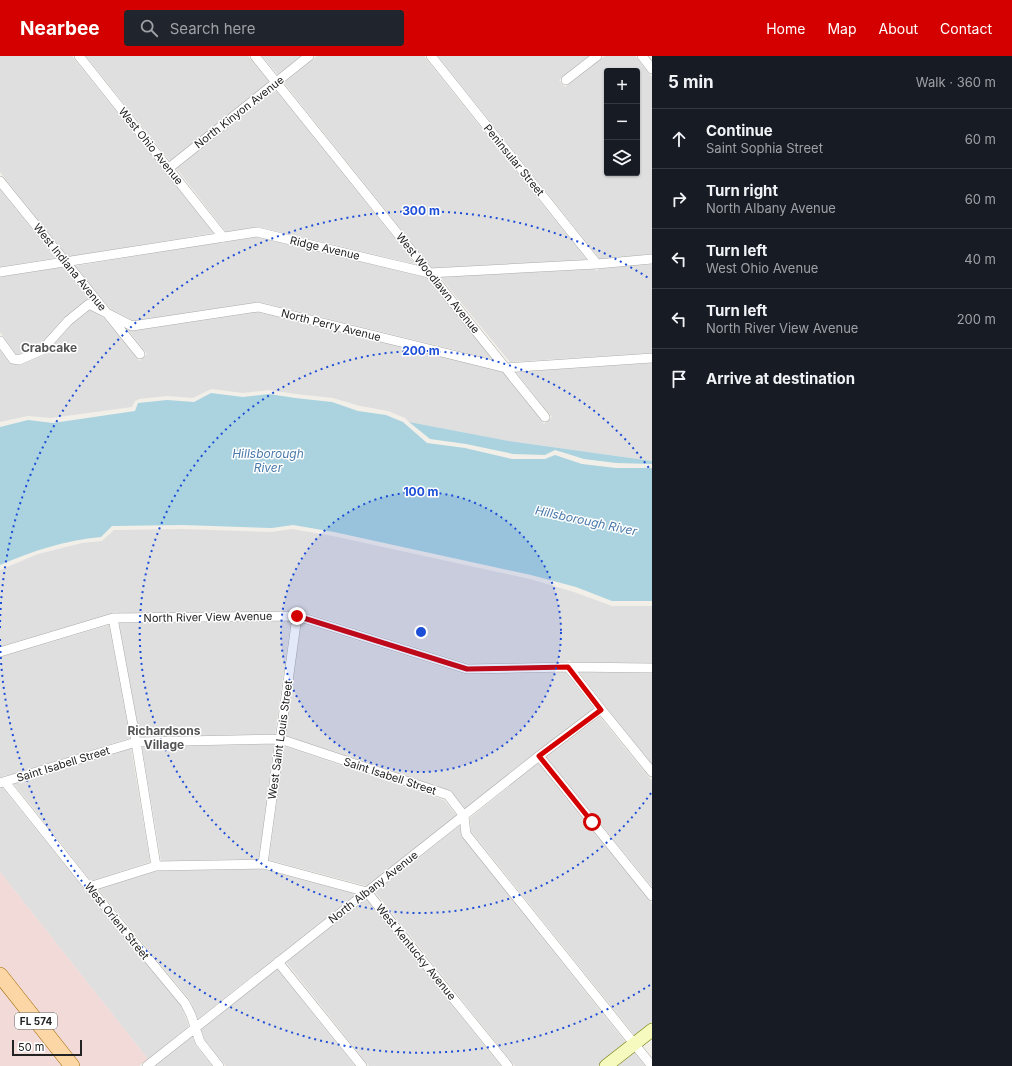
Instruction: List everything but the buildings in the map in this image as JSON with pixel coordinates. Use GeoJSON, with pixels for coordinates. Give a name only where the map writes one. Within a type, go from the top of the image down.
{"type":"FeatureCollection","features":[{"type":"Feature","properties":{"kind":"main road","name":"FL 574"},"geometry":{"type":"LineString","coordinates":[[0,975],[72,1066]]}},
{"type":"Feature","properties":{"kind":"street","name":"West Ohio Avenue"},"geometry":{"type":"LineString","coordinates":[[79,56],[223,237]]}},
{"type":"Feature","properties":{"kind":"street","name":"West Woodlawn Avenue"},"geometry":{"type":"LineString","coordinates":[[255,56],[545,417]]}},
{"type":"Feature","properties":{"kind":"street","name":"North Kinyon Avenue"},"geometry":{"type":"LineString","coordinates":[[169,168],[309,56]]}},
{"type":"Feature","properties":{"kind":"street","name":"Peninsular Street"},"geometry":{"type":"LineString","coordinates":[[431,56],[598,264]]}},
{"type":"Feature","properties":{"kind":"street"},"geometry":{"type":"LineString","coordinates":[[566,80],[597,56]]}},
{"type":"Feature","properties":{"kind":"street"},"geometry":{"type":"LineString","coordinates":[[642,56],[652,69]]}},
{"type":"Feature","properties":{"kind":"street","name":"West Indiana Avenue"},"geometry":{"type":"LineString","coordinates":[[0,181],[140,354]]}},
{"type":"Feature","properties":{"kind":"street","name":"Ridge Avenue"},"geometry":{"type":"LineString","coordinates":[[0,272],[257,232],[429,273],[598,264],[652,259]]}},
{"type":"Feature","properties":{"kind":"street","name":"North Perry Avenue"},"geometry":{"type":"LineString","coordinates":[[0,341],[13,359],[19,360],[42,350],[68,321],[90,304],[132,326],[258,307],[506,368],[652,358]]}},
{"type":"Feature","properties":{"kind":"street","name":"North River View Avenue"},"geometry":{"type":"LineString","coordinates":[[0,652],[113,618],[297,616],[467,669],[568,667],[652,668]]}},
{"type":"Feature","properties":{"kind":"street","name":"West Saint Louis Street"},"geometry":{"type":"LineString","coordinates":[[263,864],[297,616]]}},
{"type":"Feature","properties":{"kind":"street"},"geometry":{"type":"LineString","coordinates":[[113,618],[136,742],[156,866]]}},
{"type":"Feature","properties":{"kind":"street"},"geometry":{"type":"LineString","coordinates":[[568,667],[652,772]]}},
{"type":"Feature","properties":{"kind":"street","name":"North Albany Avenue"},"geometry":{"type":"LineString","coordinates":[[147,1066],[539,756],[601,710]]}},
{"type":"Feature","properties":{"kind":"street","name":"Saint Isabell Street"},"geometry":{"type":"LineString","coordinates":[[2,782],[136,742],[280,739],[448,795],[464,816],[466,834],[652,1066]]}},
{"type":"Feature","properties":{"kind":"street"},"geometry":{"type":"LineString","coordinates":[[539,756],[652,896]]}},
{"type":"Feature","properties":{"kind":"street","name":"West Orient Street"},"geometry":{"type":"LineString","coordinates":[[2,782],[185,1003],[191,1015],[200,1042],[219,1066]]}},
{"type":"Feature","properties":{"kind":"street"},"geometry":{"type":"LineString","coordinates":[[89,886],[156,866],[263,864],[367,892]]}},
{"type":"Feature","properties":{"kind":"street","name":"West Kentucky Avenue"},"geometry":{"type":"LineString","coordinates":[[367,892],[508,1066]]}},
{"type":"Feature","properties":{"kind":"street"},"geometry":{"type":"LineString","coordinates":[[278,962],[362,1066]]}},
{"type":"Feature","properties":{"kind":"street"},"geometry":{"type":"LineString","coordinates":[[606,1066],[652,1030]]}},
{"type":"Feature","properties":{"kind":"shaded area"},"geometry":{"type":"Polygon","coordinates":[[[0,56],[72,56],[214,233],[68,257],[0,172],[0,56]]]}},
{"type":"Feature","properties":{"kind":"shaded area"},"geometry":{"type":"Polygon","coordinates":[[[86,56],[248,56],[270,82],[170,161],[86,56]]]}},
{"type":"Feature","properties":{"kind":"shaded area"},"geometry":{"type":"Polygon","coordinates":[[[262,56],[301,56],[278,75],[262,56]]]}},
{"type":"Feature","properties":{"kind":"shaded area"},"geometry":{"type":"Polygon","coordinates":[[[317,56],[424,56],[587,260],[432,268],[284,83],[317,56]]]}},
{"type":"Feature","properties":{"kind":"shaded area"},"geometry":{"type":"Polygon","coordinates":[[[438,56],[589,56],[559,80],[565,87],[605,56],[635,56],[652,77],[652,254],[600,259],[438,56]]]}},
{"type":"Feature","properties":{"kind":"shaded area"},"geometry":{"type":"Polygon","coordinates":[[[276,90],[415,264],[259,227],[226,232],[176,168],[276,90]]]}},
{"type":"Feature","properties":{"kind":"shaded area"},"geometry":{"type":"Polygon","coordinates":[[[0,189],[55,258],[0,267],[0,189]]]}},
{"type":"Feature","properties":{"kind":"shaded area"},"geometry":{"type":"Polygon","coordinates":[[[257,237],[426,277],[492,359],[260,302],[134,321],[111,309],[75,266],[221,242],[222,244],[225,242],[257,237]]]}},
{"type":"Feature","properties":{"kind":"shaded area"},"geometry":{"type":"Polygon","coordinates":[[[652,264],[652,353],[510,362],[440,277],[595,269],[596,271],[599,269],[652,264]]]}},
{"type":"Feature","properties":{"kind":"shaded area"},"geometry":{"type":"Polygon","coordinates":[[[63,267],[89,300],[65,318],[40,346],[19,355],[16,354],[0,332],[0,277],[63,267]]]}},
{"type":"Feature","properties":{"kind":"shaded area"},"geometry":{"type":"Polygon","coordinates":[[[90,310],[104,318],[139,361],[147,354],[128,330],[132,331],[257,312],[503,372],[544,424],[552,417],[516,372],[652,363],[652,461],[509,441],[409,422],[405,418],[388,411],[360,406],[333,398],[269,390],[243,393],[211,389],[193,398],[167,396],[139,399],[135,401],[132,407],[51,418],[28,416],[0,422],[0,350],[9,362],[17,365],[21,365],[44,355],[71,325],[90,310]]]}},
{"type":"Feature","properties":{"kind":"shaded area"},"geometry":{"type":"Polygon","coordinates":[[[183,529],[271,532],[292,529],[333,536],[530,579],[574,592],[612,606],[652,606],[652,663],[571,662],[569,660],[567,662],[469,664],[303,611],[117,612],[0,647],[0,570],[38,554],[82,543],[102,541],[114,530],[183,529]]]}},
{"type":"Feature","properties":{"kind":"shaded area"},"geometry":{"type":"Polygon","coordinates":[[[291,621],[275,734],[140,737],[119,623],[291,621]]]}},
{"type":"Feature","properties":{"kind":"shaded area"},"geometry":{"type":"Polygon","coordinates":[[[301,623],[465,674],[565,672],[594,709],[540,749],[465,809],[450,791],[285,736],[301,623]]]}},
{"type":"Feature","properties":{"kind":"shaded area"},"geometry":{"type":"Polygon","coordinates":[[[109,625],[130,738],[0,778],[0,657],[109,625]]]}},
{"type":"Feature","properties":{"kind":"shaded area"},"geometry":{"type":"Polygon","coordinates":[[[579,672],[652,673],[652,764],[605,706],[579,672]]]}},
{"type":"Feature","properties":{"kind":"shaded area"},"geometry":{"type":"Polygon","coordinates":[[[600,717],[652,781],[652,887],[546,757],[600,717]]]}},
{"type":"Feature","properties":{"kind":"shaded area"},"geometry":{"type":"Polygon","coordinates":[[[274,744],[259,859],[161,861],[142,747],[274,744]]]}},
{"type":"Feature","properties":{"kind":"shaded area"},"geometry":{"type":"Polygon","coordinates":[[[284,746],[444,800],[457,816],[367,886],[269,860],[284,746]]]}},
{"type":"Feature","properties":{"kind":"shaded area"},"geometry":{"type":"Polygon","coordinates":[[[131,748],[150,862],[91,881],[14,784],[131,748]]]}},
{"type":"Feature","properties":{"kind":"shaded area"},"geometry":{"type":"Polygon","coordinates":[[[538,763],[652,904],[652,1024],[636,1037],[471,831],[470,818],[538,763]]]}},
{"type":"Feature","properties":{"kind":"shaded area"},"geometry":{"type":"Polygon","coordinates":[[[2,787],[84,889],[85,893],[87,892],[181,1006],[189,1026],[148,1059],[0,872],[0,788],[2,787]]]}},
{"type":"Feature","properties":{"kind":"shaded area"},"geometry":{"type":"Polygon","coordinates":[[[460,825],[462,837],[627,1044],[598,1066],[515,1066],[375,892],[460,825]]]}},
{"type":"Feature","properties":{"kind":"shaded area"},"geometry":{"type":"Polygon","coordinates":[[[262,869],[356,894],[198,1019],[190,1000],[98,889],[157,871],[262,869]]]}},
{"type":"Feature","properties":{"kind":"shaded area"},"geometry":{"type":"Polygon","coordinates":[[[0,872],[148,1059],[139,1066],[79,1066],[0,967],[0,872]]]}},
{"type":"Feature","properties":{"kind":"shaded area"},"geometry":{"type":"Polygon","coordinates":[[[366,899],[501,1066],[369,1066],[286,962],[366,899]]]}},
{"type":"Feature","properties":{"kind":"shaded area"},"geometry":{"type":"Polygon","coordinates":[[[277,969],[355,1066],[226,1066],[205,1040],[201,1029],[277,969]]]}},
{"type":"Feature","properties":{"kind":"shaded area"},"geometry":{"type":"Polygon","coordinates":[[[0,984],[65,1066],[0,1066],[0,984]]]}},
{"type":"Feature","properties":{"kind":"shaded area"},"geometry":{"type":"Polygon","coordinates":[[[192,1036],[196,1046],[212,1066],[154,1066],[192,1036]]]}},
{"type":"Feature","properties":{"kind":"shaded area"},"geometry":{"type":"Polygon","coordinates":[[[633,1051],[645,1066],[614,1066],[633,1051]]]}},
{"type":"Feature","properties":{"kind":"water","name":"Hillsborough River"},"geometry":{"type":"Polygon","coordinates":[[[211,393],[243,397],[269,394],[332,402],[358,411],[386,415],[403,422],[427,443],[465,448],[512,459],[545,459],[555,455],[582,464],[616,468],[652,468],[652,601],[612,601],[576,587],[531,575],[334,532],[293,525],[272,528],[183,525],[112,526],[101,537],[88,538],[49,547],[0,565],[0,427],[28,420],[53,423],[135,411],[138,403],[167,400],[194,402],[211,393]]]}},
{"type":"Feature","properties":{"kind":"water"},"geometry":{"type":"Polygon","coordinates":[[[409,422],[509,441],[652,461],[652,464],[616,463],[584,459],[555,450],[545,455],[513,454],[466,444],[430,439],[409,422]]]}},
{"type":"Feature","properties":{"kind":"district","name":"Crabcake"},"geometry":{"type":"Point","coordinates":[49,348]}},
{"type":"Feature","properties":{"kind":"district","name":"Richardsons Village"},"geometry":{"type":"Point","coordinates":[164,738]}},
{"type":"Feature","properties":{"kind":"route"},"geometry":{"type":"LineString","coordinates":[[297,616],[467,669],[568,667],[601,710],[539,756],[592,822]]}}]}
